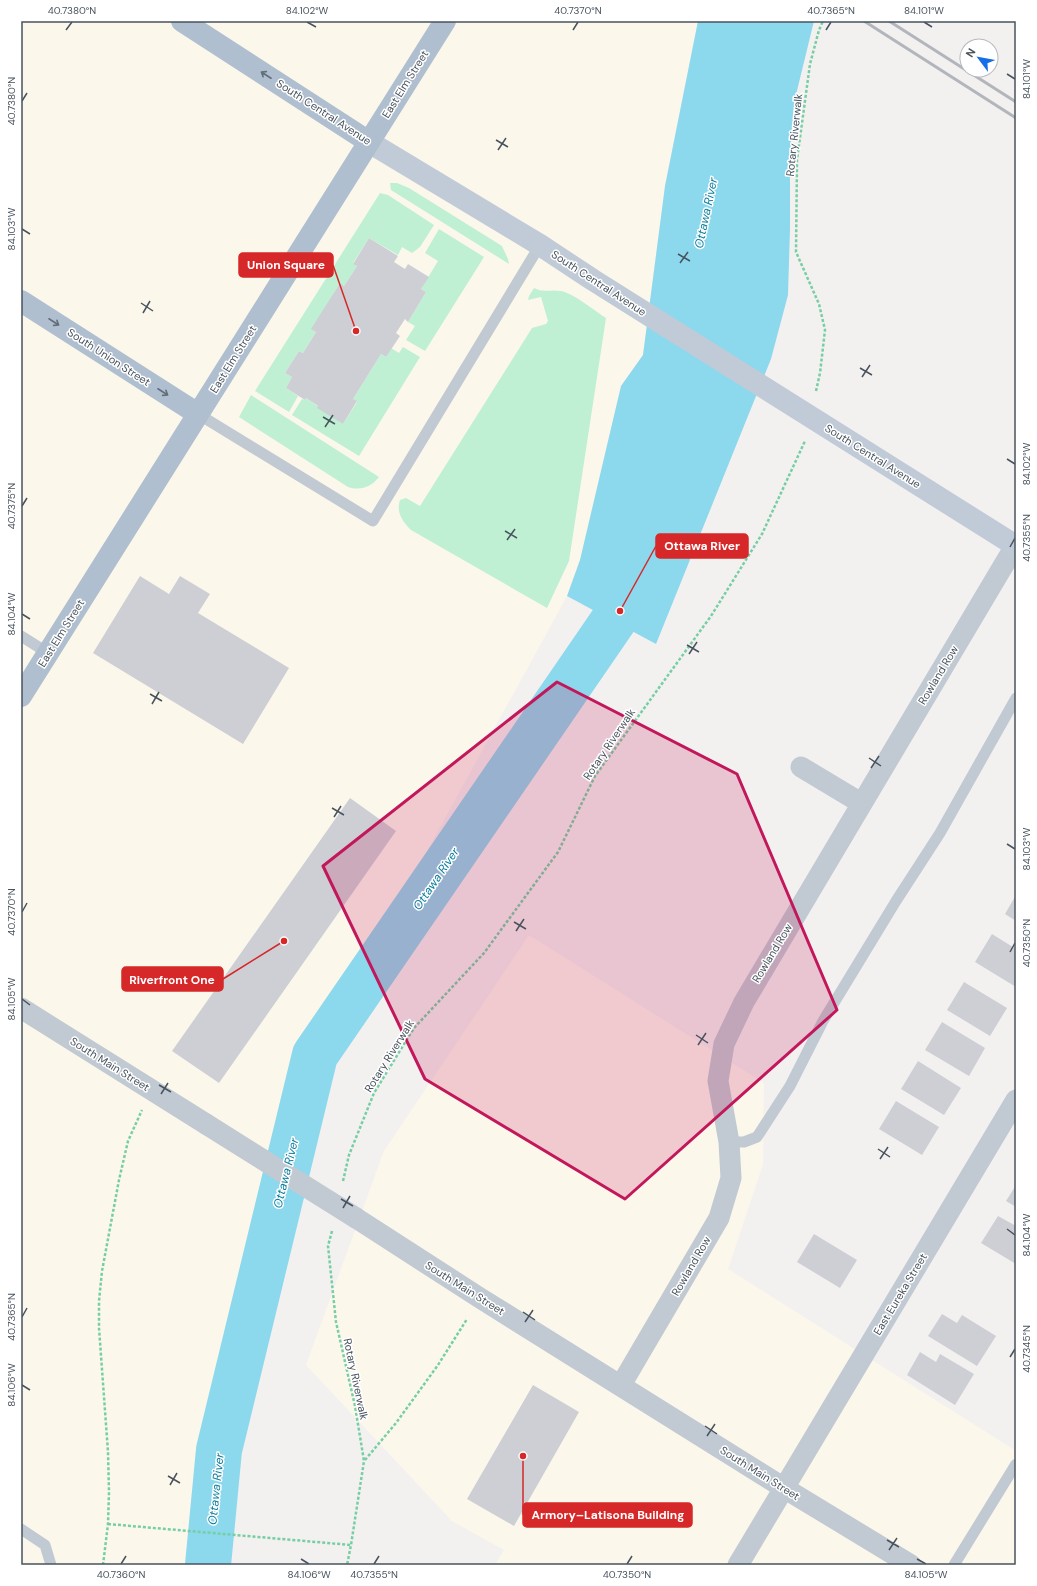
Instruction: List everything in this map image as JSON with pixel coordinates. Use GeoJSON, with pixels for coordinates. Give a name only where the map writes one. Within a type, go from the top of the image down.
{"type":"FeatureCollection","features":[{"type":"Feature","properties":{"kind":"main road","name":"South Central Avenue"},"geometry":{"type":"LineString","coordinates":[[182,21],[369,142]]}},
{"type":"Feature","properties":{"kind":"main road","name":"East Elm Street"},"geometry":{"type":"LineString","coordinates":[[21,696],[445,21]]}},
{"type":"Feature","properties":{"kind":"main road","name":"South Union Street"},"geometry":{"type":"LineString","coordinates":[[21,301],[198,414]]}},
{"type":"Feature","properties":{"kind":"street","name":"South Central Avenue"},"geometry":{"type":"LineString","coordinates":[[369,142],[540,245],[593,280],[1016,546]]}},
{"type":"Feature","properties":{"kind":"street","name":"Rowland Row"},"geometry":{"type":"LineString","coordinates":[[621,1385],[719,1218],[731,1178],[729,1142],[718,1082],[724,1044],[744,1002],[861,803],[1016,546]]}},
{"type":"Feature","properties":{"kind":"street"},"geometry":{"type":"LineString","coordinates":[[801,767],[861,803]]}},
{"type":"Feature","properties":{"kind":"street","name":"South Main Street"},"geometry":{"type":"LineString","coordinates":[[21,1008],[356,1218],[480,1298],[784,1488],[911,1565]]}},
{"type":"Feature","properties":{"kind":"street","name":"East Eureka Street"},"geometry":{"type":"LineString","coordinates":[[738,1565],[1016,1100]]}},
{"type":"Feature","properties":{"kind":"lane"},"geometry":{"type":"LineString","coordinates":[[198,414],[374,521],[540,245]]}},
{"type":"Feature","properties":{"kind":"lane"},"geometry":{"type":"LineString","coordinates":[[21,636],[48,653]]}},
{"type":"Feature","properties":{"kind":"lane"},"geometry":{"type":"LineString","coordinates":[[729,1142],[744,1142],[757,1137],[790,1086],[823,1021],[896,901],[940,833],[1016,698]]}},
{"type":"Feature","properties":{"kind":"lane"},"geometry":{"type":"LineString","coordinates":[[954,1565],[1016,1464]]}},
{"type":"Feature","properties":{"kind":"lane"},"geometry":{"type":"LineString","coordinates":[[21,1529],[45,1546],[51,1565]]}},
{"type":"Feature","properties":{"kind":"path","name":"Rotary Riverwalk"},"geometry":{"type":"LineString","coordinates":[[815,395],[820,373],[825,330],[819,304],[796,252],[797,160],[810,64],[819,30],[823,21]]}},
{"type":"Feature","properties":{"kind":"path","name":"Rotary Riverwalk"},"geometry":{"type":"LineString","coordinates":[[342,1185],[349,1155],[374,1092],[414,1028],[484,953],[558,852],[595,776],[711,616],[762,534],[806,440]]}},
{"type":"Feature","properties":{"kind":"path"},"geometry":{"type":"LineString","coordinates":[[103,1565],[108,1524],[109,1492],[108,1452],[99,1328],[99,1301],[102,1271],[128,1141],[151,1090]]}},
{"type":"Feature","properties":{"kind":"path","name":"Rotary Riverwalk"},"geometry":{"type":"LineString","coordinates":[[332,1231],[328,1246],[336,1322],[355,1406],[364,1460],[347,1565]]}},
{"type":"Feature","properties":{"kind":"path"},"geometry":{"type":"LineString","coordinates":[[364,1460],[396,1423],[438,1365],[480,1298]]}},
{"type":"Feature","properties":{"kind":"path"},"geometry":{"type":"LineString","coordinates":[[108,1524],[351,1545]]}},
{"type":"Feature","properties":{"kind":"highlighted area"},"geometry":{"type":"Polygon","coordinates":[[[557,682],[737,774],[837,1010],[625,1199],[425,1079],[323,866],[557,682]]]}},
{"type":"Feature","properties":{"kind":"shaded area"},"geometry":{"type":"Polygon","coordinates":[[[21,21],[698,21],[665,186],[643,355],[621,386],[580,560],[567,596],[315,1055],[219,1450],[208,1565],[21,1565],[21,21]]]}},
{"type":"Feature","properties":{"kind":"shaded area"},"geometry":{"type":"Polygon","coordinates":[[[529,935],[764,1083],[763,1164],[728,1269],[1016,1451],[1016,1565],[495,1565],[504,1550],[452,1521],[306,1365],[384,1151],[529,935]]]}},
{"type":"Feature","properties":{"kind":"green space"},"geometry":{"type":"Polygon","coordinates":[[[390,183],[397,183],[409,188],[502,246],[509,264],[391,190],[390,183]]]}},
{"type":"Feature","properties":{"kind":"green space"},"geometry":{"type":"Polygon","coordinates":[[[380,193],[388,195],[434,225],[420,247],[412,253],[402,247],[398,255],[369,238],[353,263],[357,266],[344,286],[340,283],[312,329],[316,332],[303,353],[299,351],[285,373],[292,377],[286,388],[298,396],[289,412],[255,391],[380,193]]]}},
{"type":"Feature","properties":{"kind":"green space"},"geometry":{"type":"Polygon","coordinates":[[[439,229],[484,257],[425,351],[406,340],[415,326],[408,322],[426,292],[421,289],[438,261],[425,253],[439,229]]]}},
{"type":"Feature","properties":{"kind":"green space"},"geometry":{"type":"Polygon","coordinates":[[[534,288],[566,292],[606,318],[569,561],[547,608],[411,530],[399,512],[400,500],[406,498],[420,506],[532,328],[546,324],[548,321],[541,297],[528,300],[534,288]]]}},
{"type":"Feature","properties":{"kind":"green space"},"geometry":{"type":"Polygon","coordinates":[[[403,347],[420,357],[359,456],[292,415],[302,399],[305,400],[306,398],[343,424],[357,402],[353,399],[381,354],[386,357],[391,348],[399,353],[403,347]]]}},
{"type":"Feature","properties":{"kind":"green space"},"geometry":{"type":"Polygon","coordinates":[[[251,395],[379,477],[369,486],[357,489],[348,487],[239,417],[251,395]]]}},
{"type":"Feature","properties":{"kind":"water"},"geometry":{"type":"Polygon","coordinates":[[[698,21],[814,21],[794,103],[790,156],[788,295],[771,359],[656,644],[567,596],[580,560],[621,386],[643,355],[665,186],[698,21]]]}},
{"type":"Feature","properties":{"kind":"building"},"geometry":{"type":"Polygon","coordinates":[[[369,238],[398,256],[394,262],[405,269],[408,264],[429,277],[421,289],[426,292],[408,322],[405,319],[396,333],[400,336],[386,357],[381,354],[353,399],[357,401],[343,424],[317,408],[318,406],[306,398],[305,400],[286,388],[292,377],[285,373],[299,351],[303,353],[316,332],[311,329],[340,283],[344,286],[357,266],[353,264],[369,238]]]}},
{"type":"Feature","properties":{"kind":"building"},"geometry":{"type":"Polygon","coordinates":[[[140,576],[169,594],[180,576],[210,594],[198,613],[289,668],[243,744],[93,653],[140,576]]]}},
{"type":"Feature","properties":{"kind":"building"},"geometry":{"type":"Polygon","coordinates":[[[350,798],[396,831],[219,1083],[172,1051],[350,798]]]}},
{"type":"Feature","properties":{"kind":"building"},"geometry":{"type":"Polygon","coordinates":[[[1016,895],[1016,921],[1005,914],[1016,895]]]}},
{"type":"Feature","properties":{"kind":"building"},"geometry":{"type":"Polygon","coordinates":[[[992,934],[1016,949],[1016,987],[975,962],[992,934]]]}},
{"type":"Feature","properties":{"kind":"building"},"geometry":{"type":"Polygon","coordinates":[[[964,982],[1007,1008],[990,1036],[947,1010],[964,982]]]}},
{"type":"Feature","properties":{"kind":"building"},"geometry":{"type":"Polygon","coordinates":[[[942,1022],[985,1048],[969,1076],[925,1050],[942,1022]]]}},
{"type":"Feature","properties":{"kind":"building"},"geometry":{"type":"Polygon","coordinates":[[[918,1061],[961,1088],[944,1115],[901,1089],[918,1061]]]}},
{"type":"Feature","properties":{"kind":"building"},"geometry":{"type":"Polygon","coordinates":[[[896,1101],[939,1127],[922,1155],[879,1129],[896,1101]]]}},
{"type":"Feature","properties":{"kind":"building"},"geometry":{"type":"Polygon","coordinates":[[[1016,1185],[1016,1207],[1006,1201],[1016,1185]]]}},
{"type":"Feature","properties":{"kind":"building"},"geometry":{"type":"Polygon","coordinates":[[[998,1216],[1016,1226],[1016,1264],[981,1243],[998,1216]]]}},
{"type":"Feature","properties":{"kind":"building"},"geometry":{"type":"Polygon","coordinates":[[[814,1234],[857,1260],[840,1288],[797,1262],[814,1234]]]}},
{"type":"Feature","properties":{"kind":"building"},"geometry":{"type":"Polygon","coordinates":[[[942,1314],[957,1323],[962,1315],[996,1336],[977,1366],[928,1336],[942,1314]]]}},
{"type":"Feature","properties":{"kind":"building"},"geometry":{"type":"Polygon","coordinates":[[[920,1352],[936,1362],[940,1354],[974,1374],[955,1405],[907,1375],[920,1352]]]}},
{"type":"Feature","properties":{"kind":"building"},"geometry":{"type":"Polygon","coordinates":[[[533,1385],[579,1412],[514,1526],[467,1499],[533,1385]]]}},
{"type":"Feature","properties":{"kind":"waterway","name":"Ottawa River"},"geometry":{"type":"LineString","coordinates":[[208,1565],[219,1450],[315,1055],[620,611],[631,562]]}},
{"type":"Feature","properties":{"kind":"railway"},"geometry":{"type":"LineString","coordinates":[[864,21],[1016,118]]}},
{"type":"Feature","properties":{"kind":"railway"},"geometry":{"type":"LineString","coordinates":[[889,21],[1016,102]]}},
{"type":"Feature","properties":{"kind":"place","name":"Union Square"},"geometry":{"type":"Point","coordinates":[356,331]}},
{"type":"Feature","properties":{"kind":"place","name":"Ottawa River"},"geometry":{"type":"Point","coordinates":[620,611]}},
{"type":"Feature","properties":{"kind":"place","name":"Riverfront One"},"geometry":{"type":"Point","coordinates":[284,941]}},
{"type":"Feature","properties":{"kind":"place","name":"Armory–Latisona Building"},"geometry":{"type":"Point","coordinates":[523,1456]}}]}
